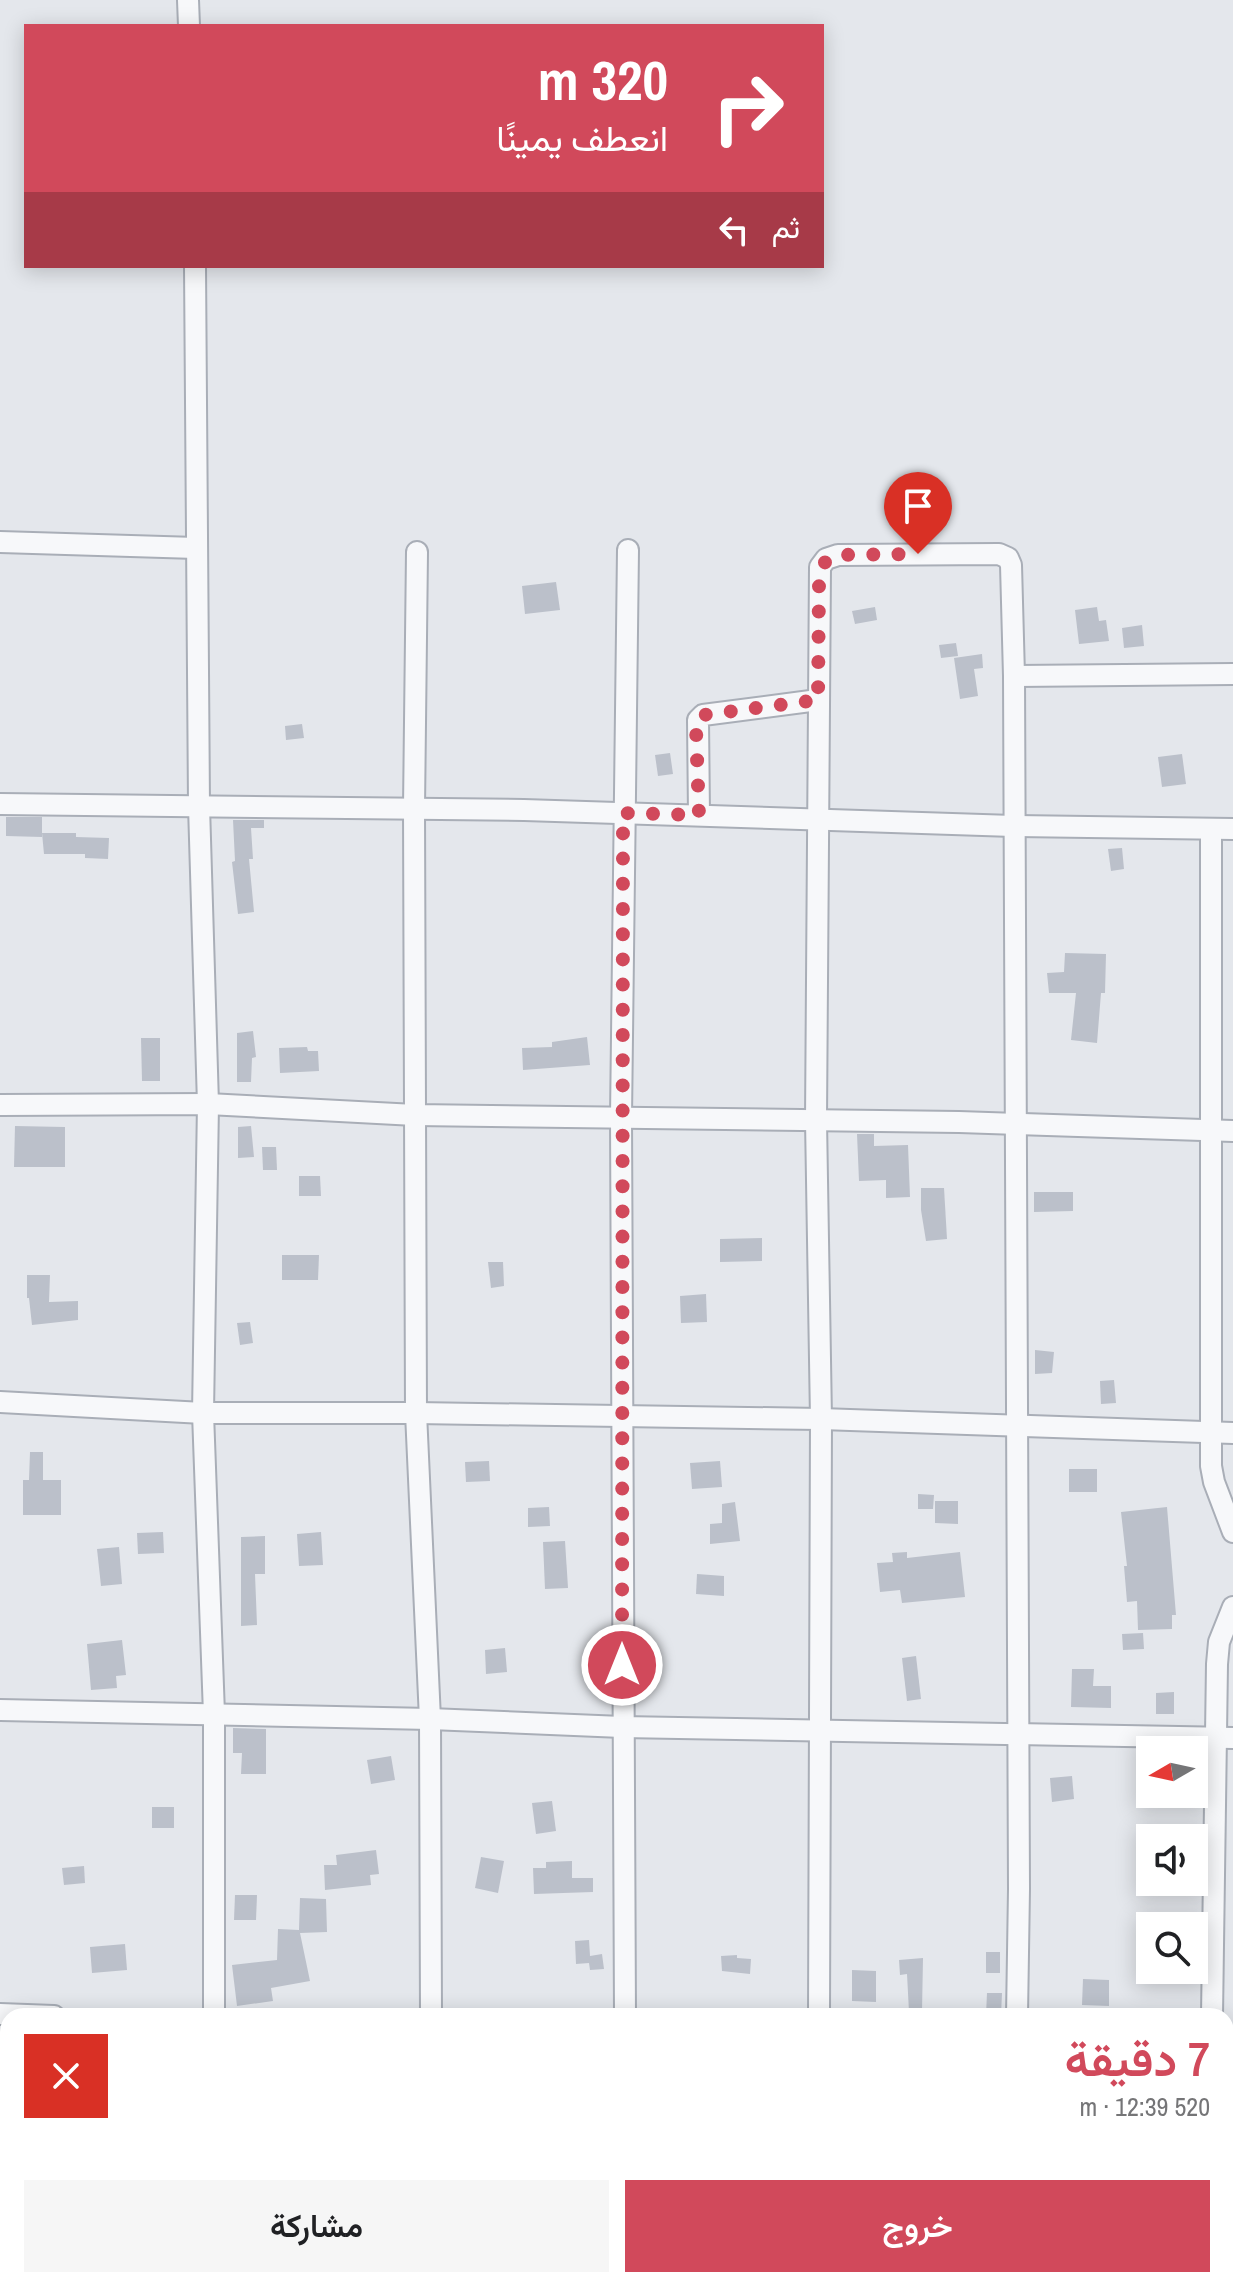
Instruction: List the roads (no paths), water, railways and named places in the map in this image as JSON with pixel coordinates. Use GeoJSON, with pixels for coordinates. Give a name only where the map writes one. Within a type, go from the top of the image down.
{"type":"FeatureCollection","features":[{"type":"Feature","properties":{"kind":"street"},"geometry":{"type":"LineString","coordinates":[[188,0],[189,24]]}},
{"type":"Feature","properties":{"kind":"street"},"geometry":{"type":"LineString","coordinates":[[195,268],[199,806],[208,1104],[203,1413],[214,1714],[214,2008]]}},
{"type":"Feature","properties":{"kind":"street"},"geometry":{"type":"LineString","coordinates":[[0,542],[196,548]]}},
{"type":"Feature","properties":{"kind":"street"},"geometry":{"type":"LineString","coordinates":[[625,2008],[621,1117],[628,550]]}},
{"type":"Feature","properties":{"kind":"street"},"geometry":{"type":"LineString","coordinates":[[417,552],[414,808],[416,1413],[430,1719],[431,2008]]}},
{"type":"Feature","properties":{"kind":"street"},"geometry":{"type":"LineString","coordinates":[[819,2008],[821,1419],[816,1120],[820,567],[826,559],[838,555],[999,554],[1008,558],[1011,565],[1014,676],[1019,1735],[1017,2008]]}},
{"type":"Feature","properties":{"kind":"street"},"geometry":{"type":"LineString","coordinates":[[1014,676],[1233,674]]}},
{"type":"Feature","properties":{"kind":"street"},"geometry":{"type":"LineString","coordinates":[[699,815],[698,720],[703,715],[818,700]]}},
{"type":"Feature","properties":{"kind":"street"},"geometry":{"type":"LineString","coordinates":[[0,804],[414,808],[1013,826],[1233,829]]}},
{"type":"Feature","properties":{"kind":"street"},"geometry":{"type":"LineString","coordinates":[[1211,829],[1211,1466],[1233,1532]]}},
{"type":"Feature","properties":{"kind":"street"},"geometry":{"type":"LineString","coordinates":[[0,1105],[208,1104],[415,1115],[816,1120],[1233,1131]]}},
{"type":"Feature","properties":{"kind":"street"},"geometry":{"type":"LineString","coordinates":[[0,1402],[203,1413],[821,1419],[1233,1433]]}},
{"type":"Feature","properties":{"kind":"street"},"geometry":{"type":"LineString","coordinates":[[1212,2008],[1224,1738],[1219,1642],[1233,1607]]}},
{"type":"Feature","properties":{"kind":"street"},"geometry":{"type":"LineString","coordinates":[[0,1710],[430,1719],[622,1727],[1224,1738]]}}]}
